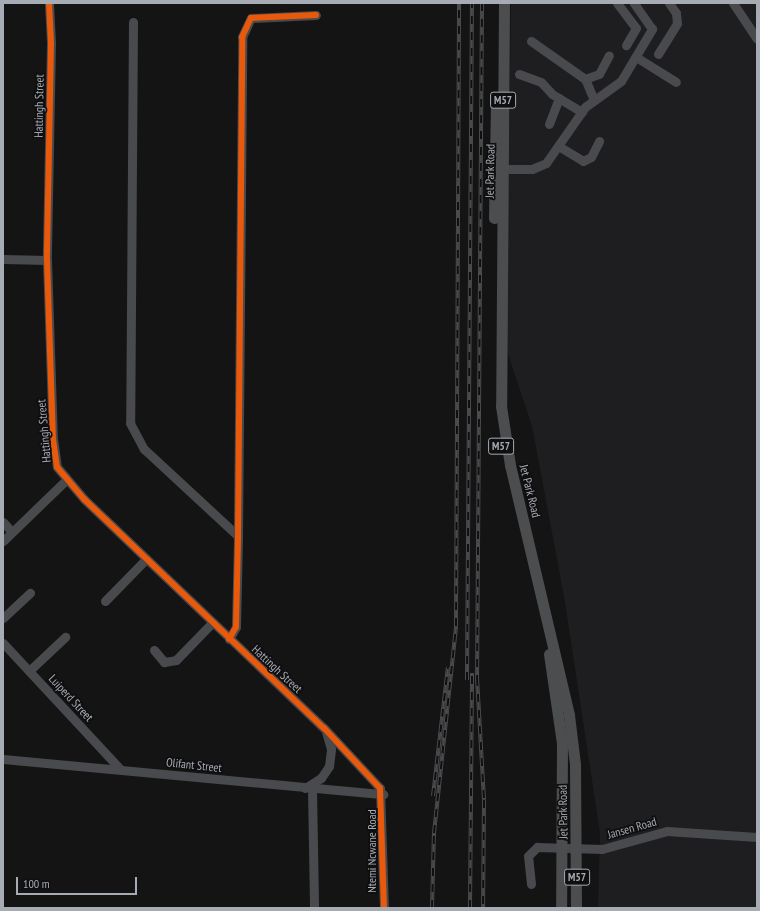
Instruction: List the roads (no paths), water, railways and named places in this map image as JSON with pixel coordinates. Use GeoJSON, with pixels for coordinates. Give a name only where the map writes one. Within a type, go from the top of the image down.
{"type":"FeatureCollection","features":[{"type":"Feature","properties":{"kind":"main road","name":"Jet Park Road"},"geometry":{"type":"LineString","coordinates":[[498,3],[502,414],[511,471],[568,704],[575,764],[577,846],[576,908]]}},
{"type":"Feature","properties":{"kind":"main road","name":"Jet Park Road"},"geometry":{"type":"LineString","coordinates":[[504,3],[499,169],[497,421],[507,480],[546,635],[559,716],[562,846],[561,908]]}},
{"type":"Feature","properties":{"kind":"street","name":"Hattingh Street"},"geometry":{"type":"LineString","coordinates":[[49,3],[52,43],[48,260],[53,439],[57,467],[66,481],[212,623],[324,728],[371,776],[383,794]]}},
{"type":"Feature","properties":{"kind":"street"},"geometry":{"type":"LineString","coordinates":[[617,3],[636,28],[626,45]]}},
{"type":"Feature","properties":{"kind":"street"},"geometry":{"type":"LineString","coordinates":[[499,169],[541,166],[560,147],[582,112],[594,100],[616,87],[652,29],[634,3]]}},
{"type":"Feature","properties":{"kind":"street"},"geometry":{"type":"LineString","coordinates":[[658,54],[677,23],[676,13],[669,3]]}},
{"type":"Feature","properties":{"kind":"street"},"geometry":{"type":"LineString","coordinates":[[732,3],[757,39]]}},
{"type":"Feature","properties":{"kind":"street"},"geometry":{"type":"LineString","coordinates":[[229,639],[236,627],[238,536],[242,37],[252,18],[316,15]]}},
{"type":"Feature","properties":{"kind":"street"},"geometry":{"type":"LineString","coordinates":[[133,22],[130,423],[144,449],[238,536]]}},
{"type":"Feature","properties":{"kind":"street"},"geometry":{"type":"LineString","coordinates":[[531,41],[585,79],[594,100]]}},
{"type":"Feature","properties":{"kind":"street"},"geometry":{"type":"LineString","coordinates":[[585,79],[599,74],[609,55]]}},
{"type":"Feature","properties":{"kind":"street"},"geometry":{"type":"LineString","coordinates":[[636,57],[676,82]]}},
{"type":"Feature","properties":{"kind":"street"},"geometry":{"type":"LineString","coordinates":[[519,74],[541,82],[559,98],[582,112]]}},
{"type":"Feature","properties":{"kind":"street"},"geometry":{"type":"LineString","coordinates":[[549,124],[559,98]]}},
{"type":"Feature","properties":{"kind":"street"},"geometry":{"type":"LineString","coordinates":[[560,147],[584,161],[592,157],[599,141]]}},
{"type":"Feature","properties":{"kind":"street"},"geometry":{"type":"LineString","coordinates":[[3,259],[48,260]]}},
{"type":"Feature","properties":{"kind":"street"},"geometry":{"type":"LineString","coordinates":[[3,541],[66,481]]}},
{"type":"Feature","properties":{"kind":"street"},"geometry":{"type":"LineString","coordinates":[[3,522],[12,532]]}},
{"type":"Feature","properties":{"kind":"street"},"geometry":{"type":"LineString","coordinates":[[105,601],[146,559]]}},
{"type":"Feature","properties":{"kind":"street"},"geometry":{"type":"LineString","coordinates":[[3,618],[30,593]]}},
{"type":"Feature","properties":{"kind":"street"},"geometry":{"type":"LineString","coordinates":[[154,650],[164,662],[176,660],[212,623]]}},
{"type":"Feature","properties":{"kind":"street"},"geometry":{"type":"LineString","coordinates":[[29,671],[65,637]]}},
{"type":"Feature","properties":{"kind":"street","name":"Luiperd Street"},"geometry":{"type":"LineString","coordinates":[[3,643],[121,770]]}},
{"type":"Feature","properties":{"kind":"street"},"geometry":{"type":"LineString","coordinates":[[314,908],[309,788],[321,778],[331,758],[324,728]]}},
{"type":"Feature","properties":{"kind":"street","name":"Olifant Street"},"geometry":{"type":"LineString","coordinates":[[3,759],[383,794]]}},
{"type":"Feature","properties":{"kind":"street","name":"Ntemi Ncwane Road"},"geometry":{"type":"LineString","coordinates":[[383,794],[384,908]]}},
{"type":"Feature","properties":{"kind":"street","name":"Jansen Road"},"geometry":{"type":"LineString","coordinates":[[531,884],[528,862],[531,849],[562,846],[610,848],[668,831],[757,837]]}},
{"type":"Feature","properties":{"kind":"railway"},"geometry":{"type":"LineString","coordinates":[[432,908],[434,833],[456,626],[459,3]]}},
{"type":"Feature","properties":{"kind":"railway"},"geometry":{"type":"LineString","coordinates":[[467,680],[472,3]]}},
{"type":"Feature","properties":{"kind":"railway"},"geometry":{"type":"LineString","coordinates":[[482,3],[477,678],[484,800],[483,908]]}},
{"type":"Feature","properties":{"kind":"railway"},"geometry":{"type":"LineString","coordinates":[[433,796],[448,667]]}},
{"type":"Feature","properties":{"kind":"railway"},"geometry":{"type":"LineString","coordinates":[[470,908],[472,673]]}}]}
